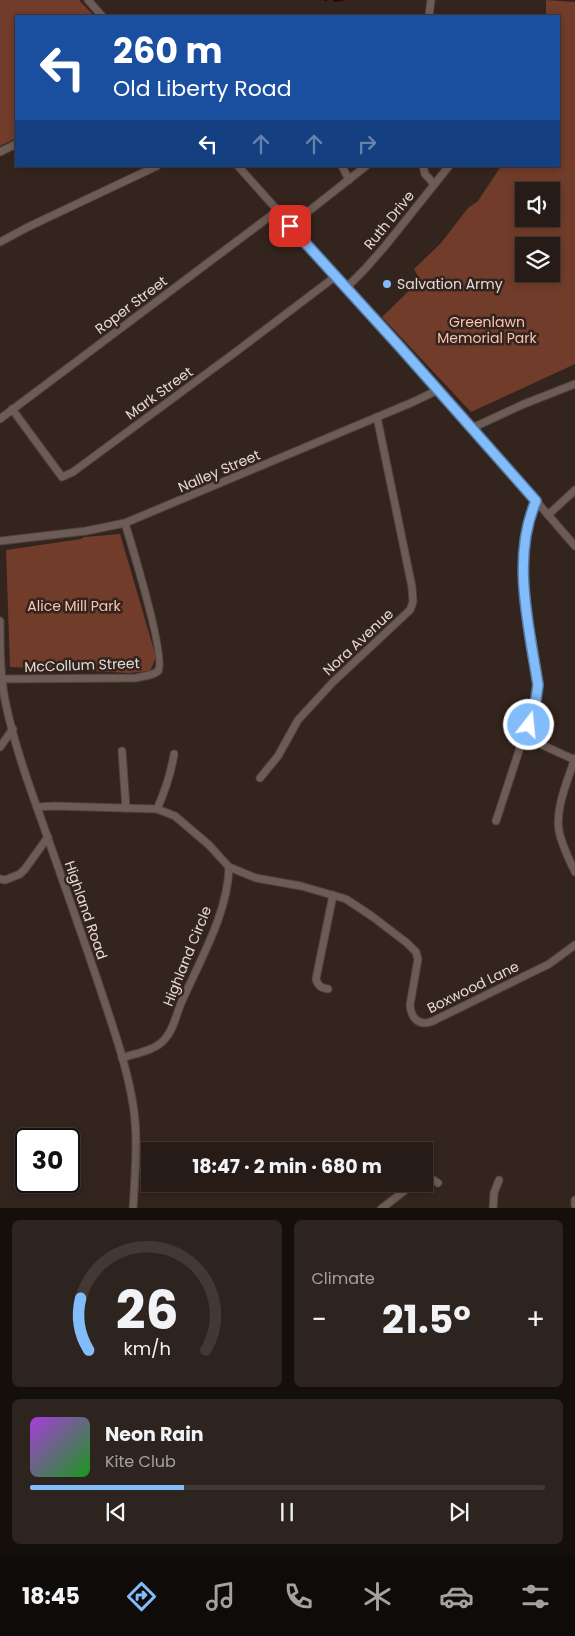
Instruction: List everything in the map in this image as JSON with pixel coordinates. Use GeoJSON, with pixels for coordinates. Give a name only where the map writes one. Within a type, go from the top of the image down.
{"type":"FeatureCollection","features":[{"type":"Feature","properties":{"kind":"street"},"geometry":{"type":"LineString","coordinates":[[88,0],[101,15]]}},
{"type":"Feature","properties":{"kind":"street"},"geometry":{"type":"LineString","coordinates":[[429,15],[431,0]]}},
{"type":"Feature","properties":{"kind":"street"},"geometry":{"type":"LineString","coordinates":[[0,152],[15,144]]}},
{"type":"Feature","properties":{"kind":"street"},"geometry":{"type":"LineString","coordinates":[[0,242],[155,167]]}},
{"type":"Feature","properties":{"kind":"street"},"geometry":{"type":"LineString","coordinates":[[239,167],[575,546]]}},
{"type":"Feature","properties":{"kind":"street"},"geometry":{"type":"LineString","coordinates":[[342,167],[349,180]]}},
{"type":"Feature","properties":{"kind":"street"},"geometry":{"type":"LineString","coordinates":[[290,226],[365,167]]}},
{"type":"Feature","properties":{"kind":"street"},"geometry":{"type":"LineString","coordinates":[[423,167],[425,174],[434,184]]}},
{"type":"Feature","properties":{"kind":"street","name":"Ruth Drive"},"geometry":{"type":"LineString","coordinates":[[346,288],[386,245],[448,167]]}},
{"type":"Feature","properties":{"kind":"street","name":"Roper Street"},"geometry":{"type":"LineString","coordinates":[[0,419],[277,211]]}},
{"type":"Feature","properties":{"kind":"street","name":"Mark Street"},"geometry":{"type":"LineString","coordinates":[[12,409],[62,478],[73,472],[195,383],[336,276]]}},
{"type":"Feature","properties":{"kind":"street"},"geometry":{"type":"LineString","coordinates":[[472,428],[524,404],[575,384]]}},
{"type":"Feature","properties":{"kind":"street","name":"Nalley Street"},"geometry":{"type":"LineString","coordinates":[[0,541],[86,531],[125,523],[438,390]]}},
{"type":"Feature","properties":{"kind":"street","name":"Nora Avenue"},"geometry":{"type":"LineString","coordinates":[[260,778],[278,756],[298,720],[333,682],[410,610],[413,602],[412,587],[377,416]]}},
{"type":"Feature","properties":{"kind":"street"},"geometry":{"type":"LineString","coordinates":[[548,515],[574,491]]}},
{"type":"Feature","properties":{"kind":"street"},"geometry":{"type":"LineString","coordinates":[[496,821],[525,737],[538,685],[524,594],[526,541],[531,512],[536,501]]}},
{"type":"Feature","properties":{"kind":"street","name":"McCollum Street"},"geometry":{"type":"LineString","coordinates":[[2,679],[136,678],[152,674],[158,670],[160,664],[158,641],[125,523]]}},
{"type":"Feature","properties":{"kind":"street","name":"Highland Road"},"geometry":{"type":"LineString","coordinates":[[0,621],[2,679],[5,700],[13,729],[37,807],[122,1058],[132,1103],[136,1142],[133,1208]]}},
{"type":"Feature","properties":{"kind":"street"},"geometry":{"type":"LineString","coordinates":[[0,747],[13,729]]}},
{"type":"Feature","properties":{"kind":"street"},"geometry":{"type":"LineString","coordinates":[[525,737],[575,759],[563,797],[559,818],[559,830],[564,848],[575,872]]}},
{"type":"Feature","properties":{"kind":"street"},"geometry":{"type":"LineString","coordinates":[[122,751],[126,808]]}},
{"type":"Feature","properties":{"kind":"street"},"geometry":{"type":"LineString","coordinates":[[157,808],[166,790],[174,754]]}},
{"type":"Feature","properties":{"kind":"street"},"geometry":{"type":"LineString","coordinates":[[37,807],[157,808],[175,816],[229,867]]}},
{"type":"Feature","properties":{"kind":"street"},"geometry":{"type":"LineString","coordinates":[[0,879],[5,880],[20,874],[48,837]]}},
{"type":"Feature","properties":{"kind":"street","name":"Boxwood Lane"},"geometry":{"type":"LineString","coordinates":[[229,867],[256,878],[302,886],[346,899],[407,943],[416,952],[418,959],[410,1011],[417,1021],[423,1023],[432,1021],[549,964],[575,945]]}},
{"type":"Feature","properties":{"kind":"street","name":"Highland Circle"},"geometry":{"type":"LineString","coordinates":[[122,1058],[156,1046],[171,1031],[180,1004],[210,940],[226,890],[229,867]]}},
{"type":"Feature","properties":{"kind":"street"},"geometry":{"type":"LineString","coordinates":[[328,989],[322,988],[317,984],[316,979],[333,895]]}},
{"type":"Feature","properties":{"kind":"street"},"geometry":{"type":"LineString","coordinates":[[433,1180],[438,1183]]}},
{"type":"Feature","properties":{"kind":"street"},"geometry":{"type":"LineString","coordinates":[[493,1208],[494,1193],[499,1180]]}},
{"type":"Feature","properties":{"kind":"street"},"geometry":{"type":"LineString","coordinates":[[381,1208],[402,1192]]}},
{"type":"Feature","properties":{"kind":"street"},"geometry":{"type":"LineString","coordinates":[[575,1200],[575,1205]]}},
{"type":"Feature","properties":{"kind":"green space"},"geometry":{"type":"Polygon","coordinates":[[[0,0],[79,0],[93,15],[15,15],[15,138],[0,146],[0,0]]]}},
{"type":"Feature","properties":{"kind":"green space","name":"Greenlawn Memorial Park"},"geometry":{"type":"Polygon","coordinates":[[[546,0],[575,2],[575,364],[471,412],[382,317],[420,280],[414,269],[441,243],[468,208],[478,201],[500,167],[560,167],[560,15],[546,15],[546,0]]]}},
{"type":"Feature","properties":{"kind":"green space","name":"Alice Mill Park"},"geometry":{"type":"Polygon","coordinates":[[[120,534],[156,657],[150,671],[129,673],[10,667],[6,550],[84,537],[120,534]]]}},
{"type":"Feature","properties":{"kind":"waterway"},"geometry":{"type":"LineString","coordinates":[[334,1],[342,0]]}},
{"type":"Feature","properties":{"kind":"place","name":"Salvation Army"},"geometry":{"type":"Point","coordinates":[387,284]}},
{"type":"Feature","properties":{"kind":"route"},"geometry":{"type":"LineString","coordinates":[[290,226],[536,501],[531,512],[525,557],[524,594],[538,685],[529,725]]}}]}
